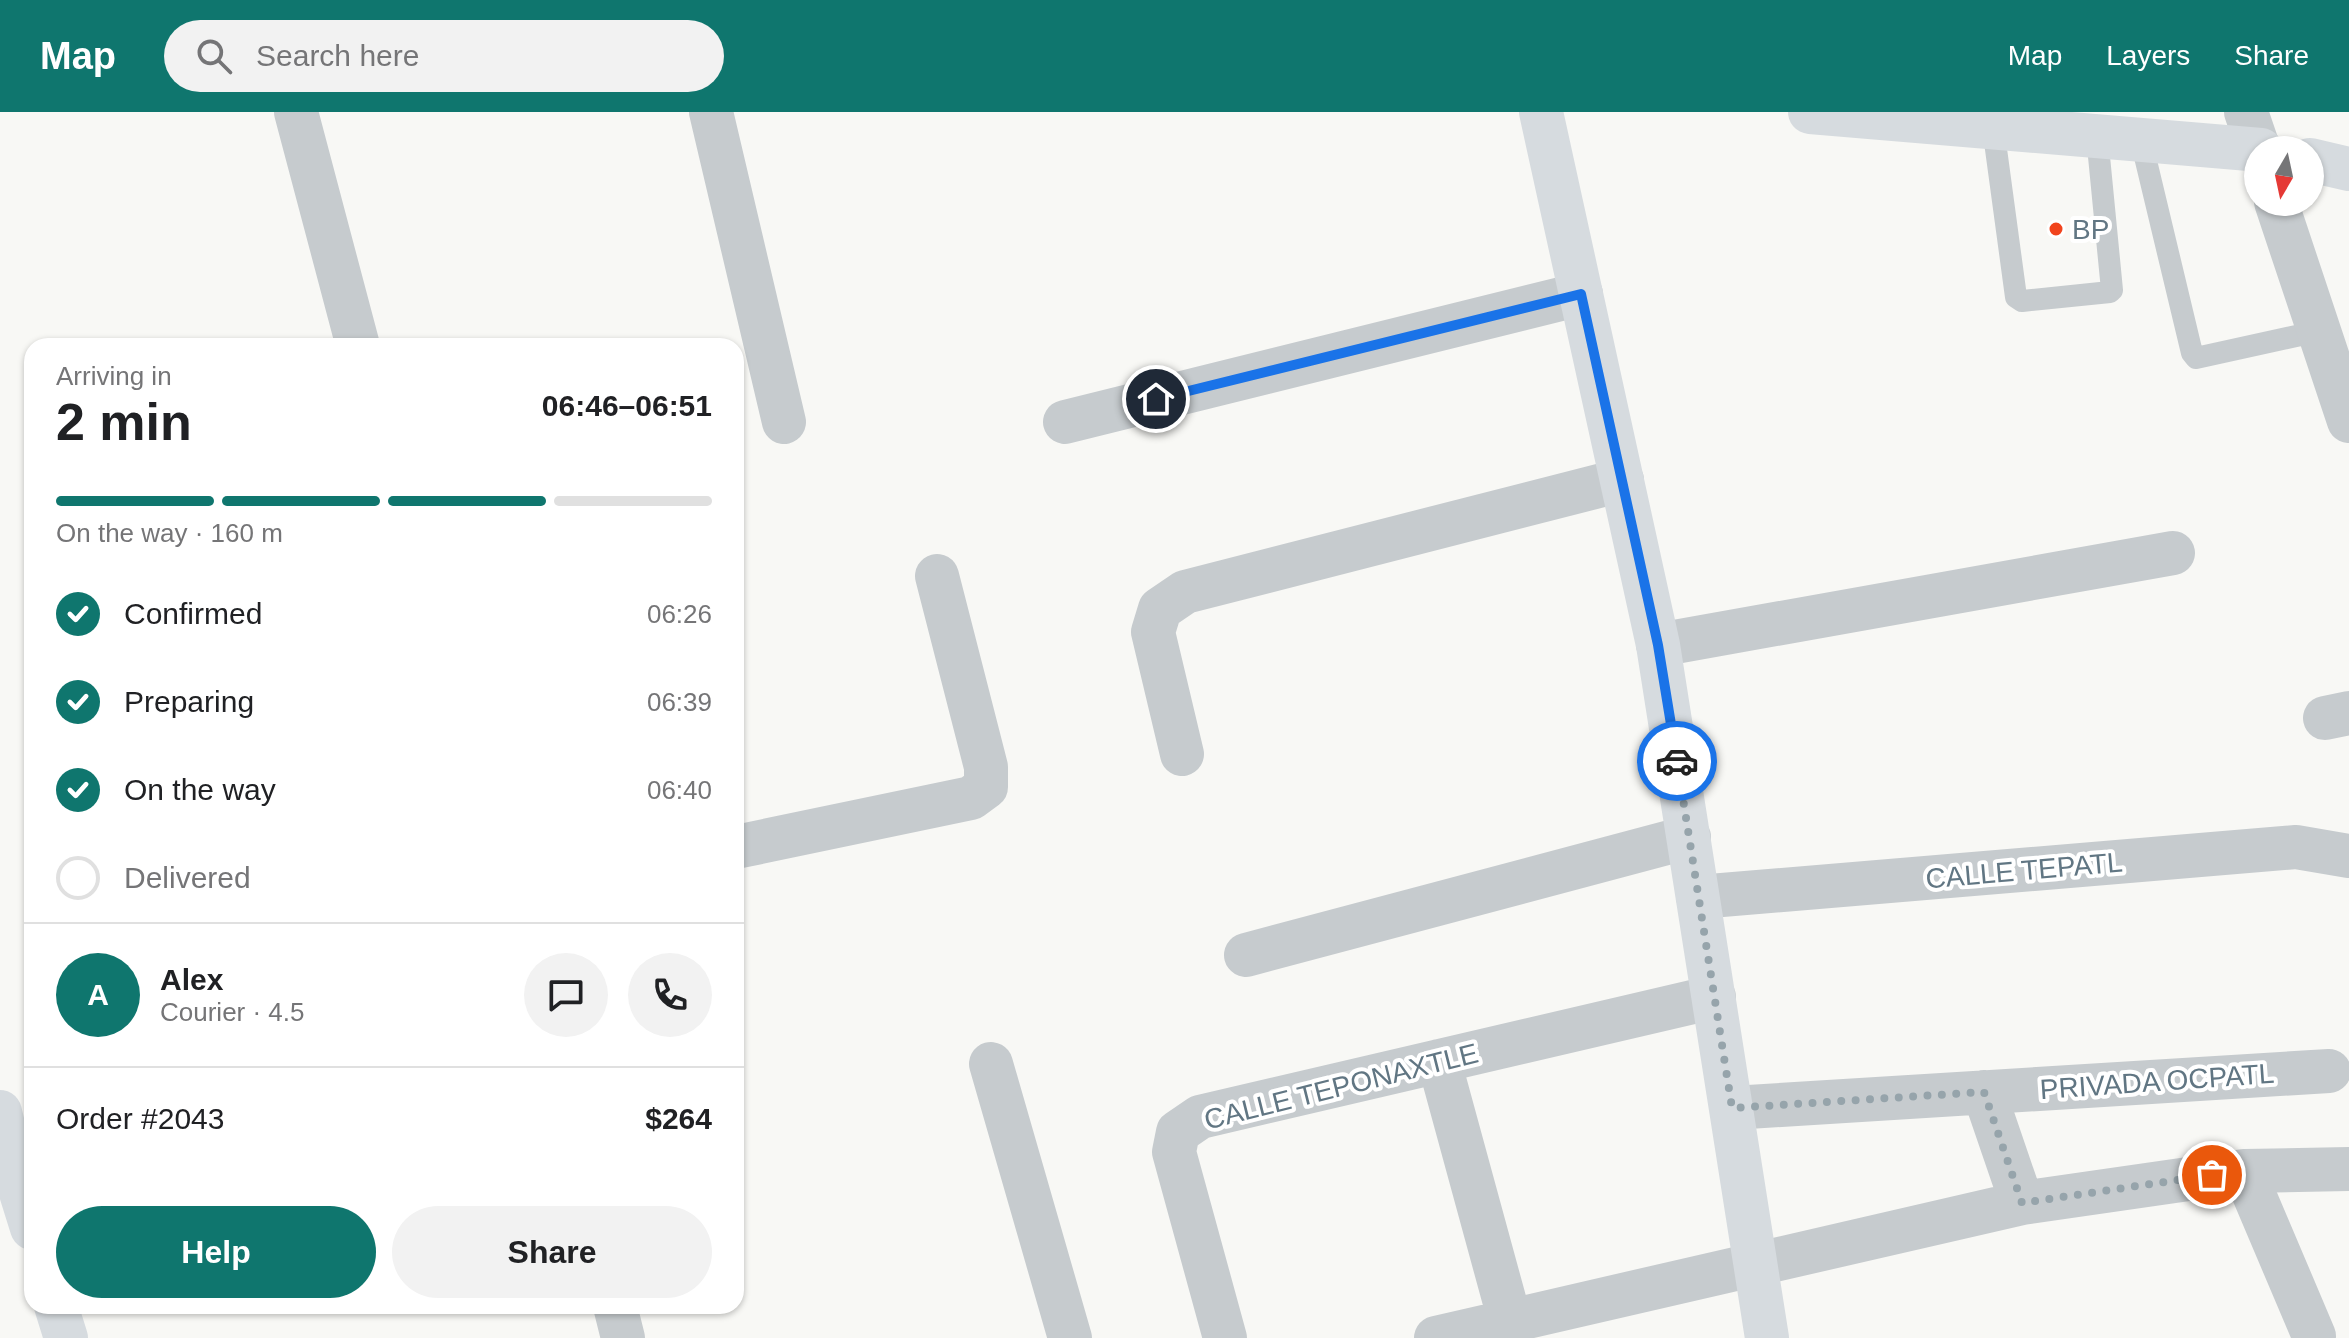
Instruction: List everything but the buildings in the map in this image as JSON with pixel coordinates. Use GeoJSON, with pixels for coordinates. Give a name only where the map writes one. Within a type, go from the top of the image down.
{"type":"FeatureCollection","features":[{"type":"Feature","properties":{"kind":"street"},"geometry":{"type":"LineString","coordinates":[[296,112],[356,338]]}},
{"type":"Feature","properties":{"kind":"street"},"geometry":{"type":"LineString","coordinates":[[1541,112],[1658,645],[1767,1338]]}},
{"type":"Feature","properties":{"kind":"street"},"geometry":{"type":"LineString","coordinates":[[1810,112],[2244,149]]}},
{"type":"Feature","properties":{"kind":"street"},"geometry":{"type":"LineString","coordinates":[[2246,112],[2255,136]]}},
{"type":"Feature","properties":{"kind":"street"},"geometry":{"type":"LineString","coordinates":[[712,116],[784,422]]}},
{"type":"Feature","properties":{"kind":"street"},"geometry":{"type":"LineString","coordinates":[[2324,163],[2349,169]]}},
{"type":"Feature","properties":{"kind":"street"},"geometry":{"type":"LineString","coordinates":[[2281,216],[2349,421]]}},
{"type":"Feature","properties":{"kind":"street"},"geometry":{"type":"LineString","coordinates":[[1065,422],[1581,294]]}},
{"type":"Feature","properties":{"kind":"street"},"geometry":{"type":"LineString","coordinates":[[1182,754],[1153,632],[1160,609],[1185,592],[1622,480]]}},
{"type":"Feature","properties":{"kind":"street"},"geometry":{"type":"LineString","coordinates":[[1658,645],[2173,553]]}},
{"type":"Feature","properties":{"kind":"street"},"geometry":{"type":"LineString","coordinates":[[744,845],[971,798],[986,787],[986,767],[937,576]]}},
{"type":"Feature","properties":{"kind":"street"},"geometry":{"type":"LineString","coordinates":[[1246,955],[1689,837]]}},
{"type":"Feature","properties":{"kind":"street","name":"CALLE TEPATL"},"geometry":{"type":"LineString","coordinates":[[1698,897],[2296,847],[2349,856]]}},
{"type":"Feature","properties":{"kind":"street","name":"CALLE TEPONAXTLE"},"geometry":{"type":"LineString","coordinates":[[1225,1338],[1174,1152],[1178,1132],[1200,1117],[1714,997]]}},
{"type":"Feature","properties":{"kind":"street"},"geometry":{"type":"LineString","coordinates":[[1439,1061],[1510,1321]]}},
{"type":"Feature","properties":{"kind":"street"},"geometry":{"type":"LineString","coordinates":[[991,1064],[1070,1338]]}},
{"type":"Feature","properties":{"kind":"street","name":"PRIVADA OCPATL"},"geometry":{"type":"LineString","coordinates":[[1732,1108],[2329,1071]]}},
{"type":"Feature","properties":{"kind":"street"},"geometry":{"type":"LineString","coordinates":[[1984,1092],[2022,1203]]}},
{"type":"Feature","properties":{"kind":"street"},"geometry":{"type":"LineString","coordinates":[[0,1112],[7,1168],[24,1209]]}},
{"type":"Feature","properties":{"kind":"street"},"geometry":{"type":"LineString","coordinates":[[1436,1338],[2022,1203],[2244,1171],[2349,1169]]}},
{"type":"Feature","properties":{"kind":"street"},"geometry":{"type":"LineString","coordinates":[[2244,1171],[2321,1335]]}},
{"type":"Feature","properties":{"kind":"street"},"geometry":{"type":"LineString","coordinates":[[58,1314],[66,1338]]}},
{"type":"Feature","properties":{"kind":"street"},"geometry":{"type":"LineString","coordinates":[[617,1314],[623,1338]]}},
{"type":"Feature","properties":{"kind":"lane"},"geometry":{"type":"LineString","coordinates":[[1993,127],[2016,297],[2022,301],[2112,290],[2097,136]]}},
{"type":"Feature","properties":{"kind":"lane"},"geometry":{"type":"LineString","coordinates":[[2141,140],[2192,353],[2196,358],[2319,331]]}},
{"type":"Feature","properties":{"kind":"way so far"},"geometry":{"type":"LineString","coordinates":[[1677,761],[1732,1108],[1984,1092],[2022,1203],[2212,1175]]}},
{"type":"Feature","properties":{"kind":"place","name":"BP"},"geometry":{"type":"Point","coordinates":[2056,229]}},
{"type":"Feature","properties":{"kind":"route"},"geometry":{"type":"LineString","coordinates":[[1156,399],[1581,294],[1658,645],[1677,761]]}}]}
